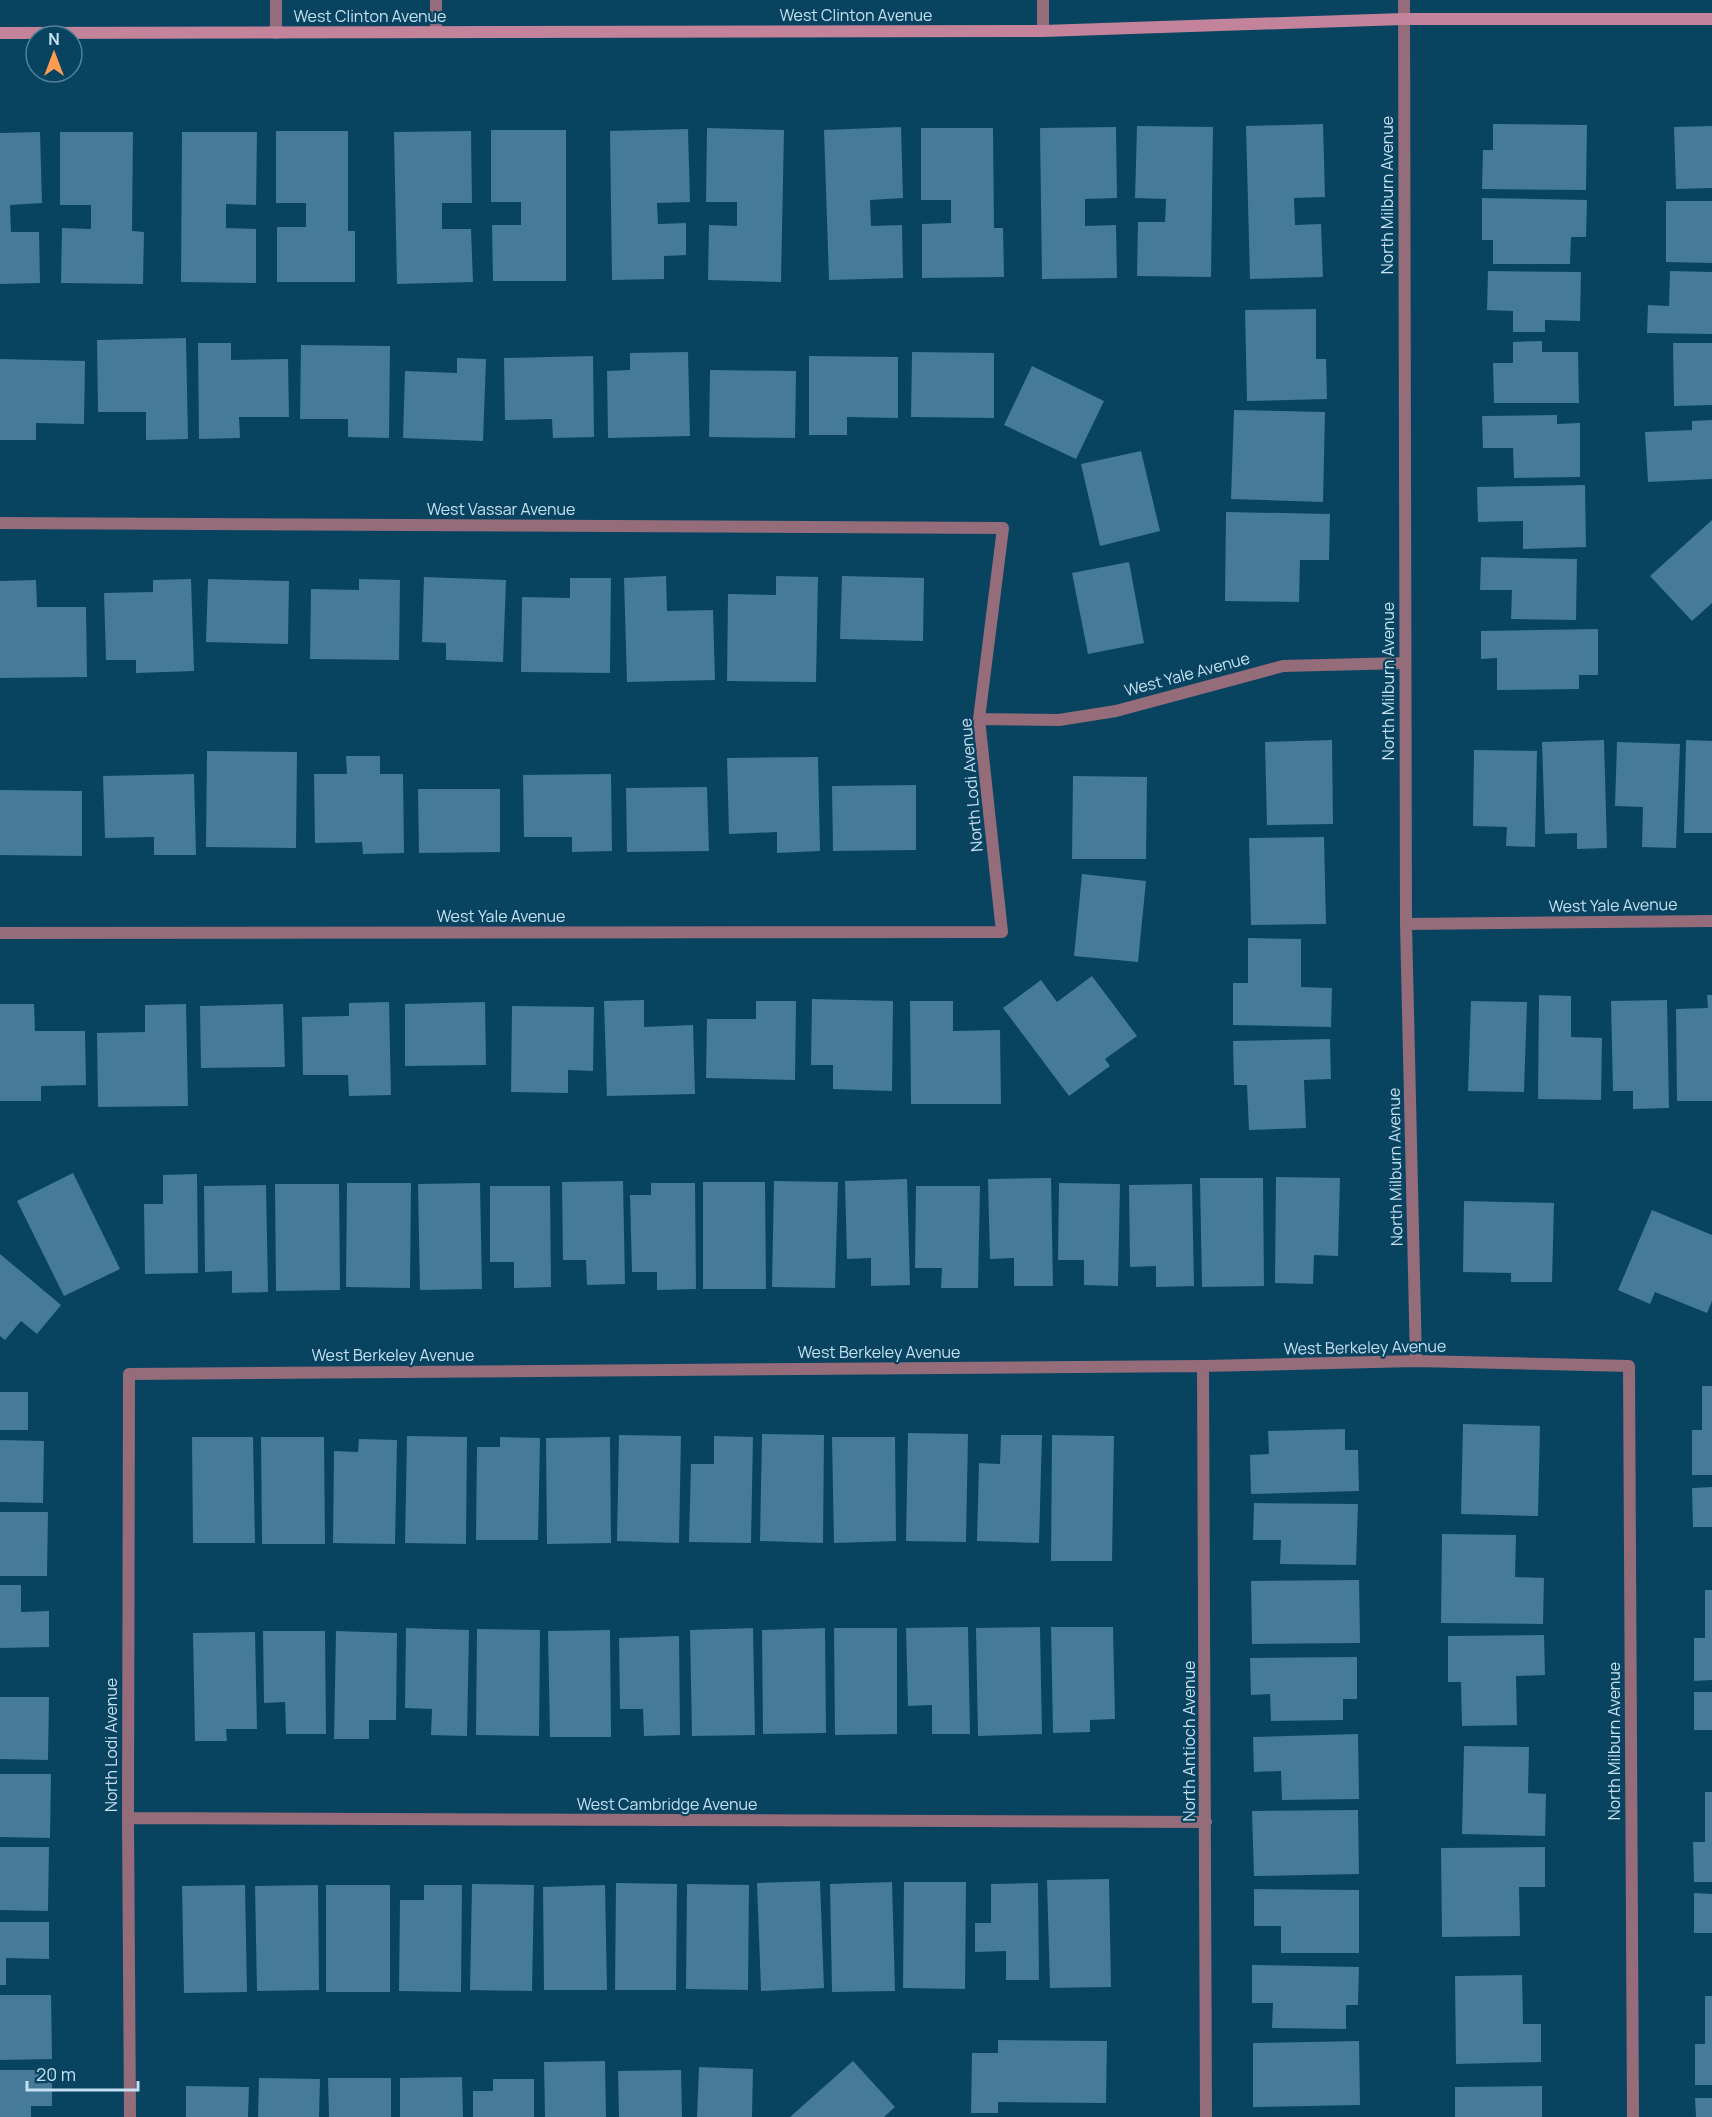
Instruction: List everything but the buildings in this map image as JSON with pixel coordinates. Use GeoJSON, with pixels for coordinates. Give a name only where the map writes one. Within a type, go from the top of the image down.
{"type":"FeatureCollection","features":[{"type":"Feature","properties":{"kind":"main road","name":"West Clinton Avenue"},"geometry":{"type":"LineString","coordinates":[[0,33],[1043,31],[1403,19],[1712,19]]}},
{"type":"Feature","properties":{"kind":"street"},"geometry":{"type":"LineString","coordinates":[[276,0],[276,33]]}},
{"type":"Feature","properties":{"kind":"street"},"geometry":{"type":"LineString","coordinates":[[436,0],[436,32]]}},
{"type":"Feature","properties":{"kind":"street"},"geometry":{"type":"LineString","coordinates":[[1042,0],[1043,31]]}},
{"type":"Feature","properties":{"kind":"street","name":"North Milburn Avenue"},"geometry":{"type":"LineString","coordinates":[[1404,0],[1406,924],[1416,1361]]}},
{"type":"Feature","properties":{"kind":"street","name":"West Vassar Avenue"},"geometry":{"type":"LineString","coordinates":[[0,524],[1003,528]]}},
{"type":"Feature","properties":{"kind":"street","name":"North Lodi Avenue"},"geometry":{"type":"LineString","coordinates":[[1002,932],[979,719],[1003,528]]}},
{"type":"Feature","properties":{"kind":"street","name":"West Yale Avenue"},"geometry":{"type":"LineString","coordinates":[[979,719],[1059,720],[1116,711],[1283,666],[1404,663]]}},
{"type":"Feature","properties":{"kind":"street","name":"West Yale Avenue"},"geometry":{"type":"LineString","coordinates":[[1406,924],[1712,921]]}},
{"type":"Feature","properties":{"kind":"street","name":"West Yale Avenue"},"geometry":{"type":"LineString","coordinates":[[0,933],[1002,932]]}},
{"type":"Feature","properties":{"kind":"street","name":"West Berkeley Avenue"},"geometry":{"type":"LineString","coordinates":[[129,1374],[1203,1366],[1416,1361],[1629,1366]]}},
{"type":"Feature","properties":{"kind":"street","name":"North Antioch Avenue"},"geometry":{"type":"LineString","coordinates":[[1203,1366],[1206,2117]]}},
{"type":"Feature","properties":{"kind":"street","name":"North Milburn Avenue"},"geometry":{"type":"LineString","coordinates":[[1629,1366],[1633,2117]]}},
{"type":"Feature","properties":{"kind":"street","name":"North Lodi Avenue"},"geometry":{"type":"LineString","coordinates":[[129,1374],[130,2117]]}},
{"type":"Feature","properties":{"kind":"street","name":"West Cambridge Avenue"},"geometry":{"type":"LineString","coordinates":[[128,1818],[1206,1822]]}}]}
